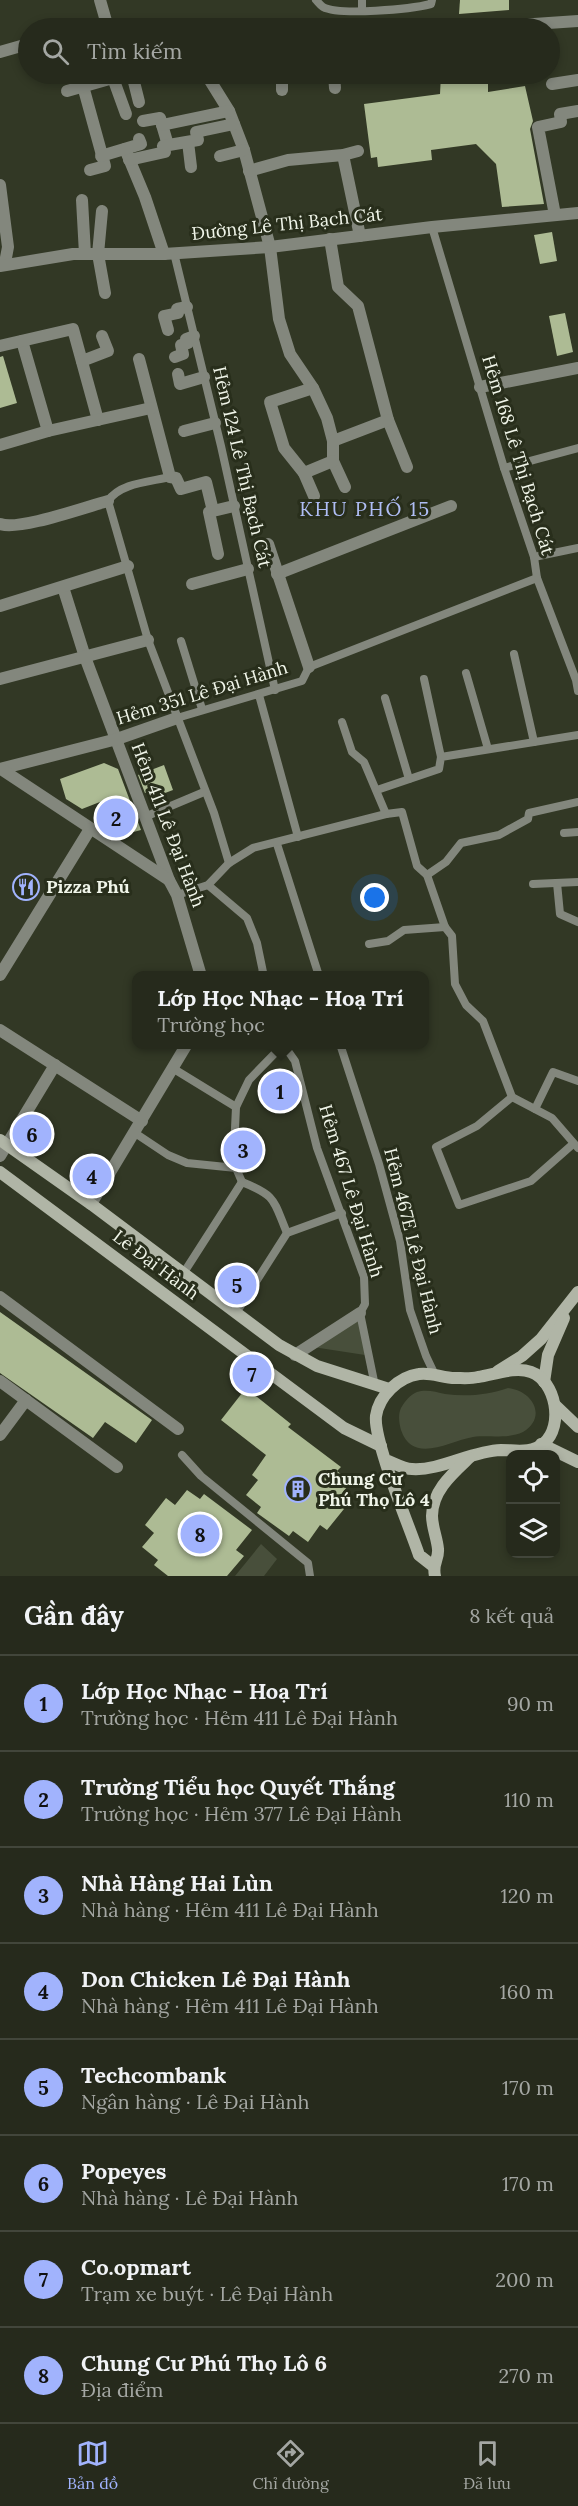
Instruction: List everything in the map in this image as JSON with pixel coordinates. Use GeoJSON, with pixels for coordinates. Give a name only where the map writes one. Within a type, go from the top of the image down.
{"type":"FeatureCollection","features":[{"type":"Feature","properties":{"kind":"main road","name":"Lê Đại Hành"},"geometry":{"type":"LineString","coordinates":[[2,1147],[91,1204],[262,1334],[295,1355],[317,1366],[389,1389]]}},
{"type":"Feature","properties":{"kind":"main road","name":"Lê Đại Hành"},"geometry":{"type":"LineString","coordinates":[[0,1172],[344,1428],[381,1446]]}},
{"type":"Feature","properties":{"kind":"main road"},"geometry":{"type":"LineString","coordinates":[[434,1571],[419,1555],[381,1446],[376,1418],[380,1402],[389,1389],[402,1380],[419,1374],[471,1378],[496,1371],[522,1356],[541,1339],[575,1296]]}},
{"type":"Feature","properties":{"kind":"main road"},"geometry":{"type":"LineString","coordinates":[[544,1382],[548,1355],[575,1296]]}},
{"type":"Feature","properties":{"kind":"main road"},"geometry":{"type":"LineString","coordinates":[[496,1371],[531,1372],[544,1382],[555,1405],[578,1427]]}},
{"type":"Feature","properties":{"kind":"main road"},"geometry":{"type":"LineString","coordinates":[[386,1460],[411,1469],[429,1467],[490,1451],[522,1452],[545,1442],[553,1430],[555,1405]]}},
{"type":"Feature","properties":{"kind":"main road"},"geometry":{"type":"LineString","coordinates":[[541,1444],[578,1462]]}},
{"type":"Feature","properties":{"kind":"main road"},"geometry":{"type":"LineString","coordinates":[[434,1571],[438,1552],[432,1515],[438,1492],[448,1477],[472,1455]]}},
{"type":"Feature","properties":{"kind":"street"},"geometry":{"type":"LineString","coordinates":[[100,0],[106,18]]}},
{"type":"Feature","properties":{"kind":"street"},"geometry":{"type":"LineString","coordinates":[[560,22],[578,21]]}},
{"type":"Feature","properties":{"kind":"street"},"geometry":{"type":"LineString","coordinates":[[560,83],[578,80]]}},
{"type":"Feature","properties":{"kind":"street"},"geometry":{"type":"LineString","coordinates":[[67,91],[89,84]]}},
{"type":"Feature","properties":{"kind":"street"},"geometry":{"type":"LineString","coordinates":[[116,84],[126,114]]}},
{"type":"Feature","properties":{"kind":"street"},"geometry":{"type":"LineString","coordinates":[[134,84],[139,102]]}},
{"type":"Feature","properties":{"kind":"street"},"geometry":{"type":"LineString","coordinates":[[212,84],[229,111],[244,150],[270,247],[282,328],[290,354],[314,388],[327,418],[333,441],[333,461],[345,487]]}},
{"type":"Feature","properties":{"kind":"street"},"geometry":{"type":"LineString","coordinates":[[282,84],[282,90]]}},
{"type":"Feature","properties":{"kind":"street"},"geometry":{"type":"LineString","coordinates":[[83,86],[105,166],[90,171]]}},
{"type":"Feature","properties":{"kind":"street"},"geometry":{"type":"LineString","coordinates":[[162,125],[229,111]]}},
{"type":"Feature","properties":{"kind":"street"},"geometry":{"type":"LineString","coordinates":[[555,215],[538,127],[561,122],[560,114],[578,111]]}},
{"type":"Feature","properties":{"kind":"street"},"geometry":{"type":"LineString","coordinates":[[143,121],[160,118],[168,145]]}},
{"type":"Feature","properties":{"kind":"street"},"geometry":{"type":"LineString","coordinates":[[101,156],[165,152],[164,146],[198,140],[196,132],[234,124]]}},
{"type":"Feature","properties":{"kind":"street"},"geometry":{"type":"LineString","coordinates":[[127,154],[141,144],[139,139]]}},
{"type":"Feature","properties":{"kind":"street"},"geometry":{"type":"LineString","coordinates":[[188,142],[191,167]]}},
{"type":"Feature","properties":{"kind":"street"},"geometry":{"type":"LineString","coordinates":[[220,156],[244,150]]}},
{"type":"Feature","properties":{"kind":"street"},"geometry":{"type":"LineString","coordinates":[[249,171],[288,160],[343,155],[358,151]]}},
{"type":"Feature","properties":{"kind":"street"},"geometry":{"type":"LineString","coordinates":[[127,154],[169,254]]}},
{"type":"Feature","properties":{"kind":"street"},"geometry":{"type":"LineString","coordinates":[[343,155],[360,236]]}},
{"type":"Feature","properties":{"kind":"street"},"geometry":{"type":"LineString","coordinates":[[0,185],[8,247],[2,264]]}},
{"type":"Feature","properties":{"kind":"street"},"geometry":{"type":"LineString","coordinates":[[82,200],[85,254]]}},
{"type":"Feature","properties":{"kind":"street"},"geometry":{"type":"LineString","coordinates":[[102,211],[98,254],[105,292]]}},
{"type":"Feature","properties":{"kind":"street","name":"Đường Lê Thị Bạch Cát"},"geometry":{"type":"LineString","coordinates":[[2,264],[85,254],[169,254],[270,247],[432,227],[578,213]]}},
{"type":"Feature","properties":{"kind":"street"},"geometry":{"type":"LineString","coordinates":[[330,240],[338,287],[358,306],[388,420],[407,468]]}},
{"type":"Feature","properties":{"kind":"street"},"geometry":{"type":"LineString","coordinates":[[168,330],[164,316],[178,313],[177,309],[187,307]]}},
{"type":"Feature","properties":{"kind":"street"},"geometry":{"type":"LineString","coordinates":[[0,346],[73,329],[98,420]]}},
{"type":"Feature","properties":{"kind":"street"},"geometry":{"type":"LineString","coordinates":[[82,361],[108,351],[102,336]]}},
{"type":"Feature","properties":{"kind":"street"},"geometry":{"type":"LineString","coordinates":[[175,357],[183,354],[181,345],[188,343],[186,339],[194,336]]}},
{"type":"Feature","properties":{"kind":"street"},"geometry":{"type":"LineString","coordinates":[[22,341],[48,431]]}},
{"type":"Feature","properties":{"kind":"street"},"geometry":{"type":"LineString","coordinates":[[139,359],[170,477],[176,478],[181,489],[206,482],[213,511]]}},
{"type":"Feature","properties":{"kind":"street"},"geometry":{"type":"LineString","coordinates":[[480,387],[578,368]]}},
{"type":"Feature","properties":{"kind":"street"},"geometry":{"type":"LineString","coordinates":[[178,374],[180,384],[204,377]]}},
{"type":"Feature","properties":{"kind":"street"},"geometry":{"type":"LineString","coordinates":[[314,388],[270,402],[284,447],[304,473],[314,496]]}},
{"type":"Feature","properties":{"kind":"street"},"geometry":{"type":"LineString","coordinates":[[0,446],[48,431],[151,408]]}},
{"type":"Feature","properties":{"kind":"street"},"geometry":{"type":"LineString","coordinates":[[333,441],[388,420]]}},
{"type":"Feature","properties":{"kind":"street"},"geometry":{"type":"LineString","coordinates":[[184,431],[215,423]]}},
{"type":"Feature","properties":{"kind":"street"},"geometry":{"type":"LineString","coordinates":[[304,473],[333,461]]}},
{"type":"Feature","properties":{"kind":"street"},"geometry":{"type":"LineString","coordinates":[[0,524],[7,526],[39,520],[108,501]]}},
{"type":"Feature","properties":{"kind":"street"},"geometry":{"type":"LineString","coordinates":[[218,554],[209,512],[234,506]]}},
{"type":"Feature","properties":{"kind":"street"},"geometry":{"type":"LineString","coordinates":[[277,574],[451,506]]}},
{"type":"Feature","properties":{"kind":"street"},"geometry":{"type":"LineString","coordinates":[[268,544],[309,667]]}},
{"type":"Feature","properties":{"kind":"street"},"geometry":{"type":"LineString","coordinates":[[0,606],[128,566]]}},
{"type":"Feature","properties":{"kind":"street"},"geometry":{"type":"LineString","coordinates":[[192,584],[248,569]]}},
{"type":"Feature","properties":{"kind":"street","name":"Hẻm 411 Lê Đại Hành"},"geometry":{"type":"LineString","coordinates":[[63,587],[86,657],[169,880],[177,895],[200,971]]}},
{"type":"Feature","properties":{"kind":"street"},"geometry":{"type":"LineString","coordinates":[[0,679],[148,639]]}},
{"type":"Feature","properties":{"kind":"street","name":"Hẻm 351 Lê Đại Hành"},"geometry":{"type":"LineString","coordinates":[[0,769],[117,739],[177,718]]}},
{"type":"Feature","properties":{"kind":"street"},"geometry":{"type":"LineString","coordinates":[[0,769],[169,880]]}},
{"type":"Feature","properties":{"kind":"street"},"geometry":{"type":"LineString","coordinates":[[0,975],[90,829]]}},
{"type":"Feature","properties":{"kind":"street"},"geometry":{"type":"LineString","coordinates":[[0,1030],[142,1121]]}},
{"type":"Feature","properties":{"kind":"street"},"geometry":{"type":"LineString","coordinates":[[91,1204],[184,1049]]}},
{"type":"Feature","properties":{"kind":"street"},"geometry":{"type":"LineString","coordinates":[[2,1147],[55,1065]]}},
{"type":"Feature","properties":{"kind":"street"},"geometry":{"type":"LineString","coordinates":[[0,1298],[178,1429]]}},
{"type":"Feature","properties":{"kind":"street"},"geometry":{"type":"LineString","coordinates":[[295,1355],[360,1313]]}},
{"type":"Feature","properties":{"kind":"street"},"geometry":{"type":"LineString","coordinates":[[0,1381],[117,1467]]}},
{"type":"Feature","properties":{"kind":"street"},"geometry":{"type":"LineString","coordinates":[[0,1435],[26,1400]]}},
{"type":"Feature","properties":{"kind":"lane"},"geometry":{"type":"LineString","coordinates":[[316,0],[323,7],[362,5],[407,10],[431,4],[432,0]]}},
{"type":"Feature","properties":{"kind":"lane","name":"Hẻm 168 Lê Thị Bạch Cát"},"geometry":{"type":"LineString","coordinates":[[432,227],[504,468],[534,557],[537,578],[577,680],[578,691]]}},
{"type":"Feature","properties":{"kind":"lane","name":"Hẻm 124 Lê Thị Bạch Cát"},"geometry":{"type":"LineString","coordinates":[[169,254],[187,307],[275,690]]}},
{"type":"Feature","properties":{"kind":"lane"},"geometry":{"type":"LineString","coordinates":[[504,468],[578,448]]}},
{"type":"Feature","properties":{"kind":"lane"},"geometry":{"type":"LineString","coordinates":[[170,477],[114,492],[108,501],[148,639],[229,863]]}},
{"type":"Feature","properties":{"kind":"lane"},"geometry":{"type":"LineString","coordinates":[[534,557],[578,548]]}},
{"type":"Feature","properties":{"kind":"lane","name":"Hẻm 351 Lê Đại Hành"},"geometry":{"type":"LineString","coordinates":[[177,718],[302,681],[309,667],[537,578]]}},
{"type":"Feature","properties":{"kind":"lane"},"geometry":{"type":"LineString","coordinates":[[181,641],[202,709]]}},
{"type":"Feature","properties":{"kind":"lane"},"geometry":{"type":"LineString","coordinates":[[514,654],[534,742]]}},
{"type":"Feature","properties":{"kind":"lane"},"geometry":{"type":"LineString","coordinates":[[466,673],[488,749]]}},
{"type":"Feature","properties":{"kind":"lane"},"geometry":{"type":"LineString","coordinates":[[377,790],[438,769],[441,757],[424,679]]}},
{"type":"Feature","properties":{"kind":"lane"},"geometry":{"type":"LineString","coordinates":[[259,695],[298,837]]}},
{"type":"Feature","properties":{"kind":"lane"},"geometry":{"type":"LineString","coordinates":[[385,698],[410,779]]}},
{"type":"Feature","properties":{"kind":"lane"},"geometry":{"type":"LineString","coordinates":[[342,722],[352,752],[364,762],[386,814]]}},
{"type":"Feature","properties":{"kind":"lane"},"geometry":{"type":"LineString","coordinates":[[441,757],[578,735]]}},
{"type":"Feature","properties":{"kind":"lane"},"geometry":{"type":"LineString","coordinates":[[147,816],[204,792]]}},
{"type":"Feature","properties":{"kind":"lane"},"geometry":{"type":"LineString","coordinates":[[427,875],[446,861],[460,843],[499,835],[528,819],[529,813],[578,802]]}},
{"type":"Feature","properties":{"kind":"lane"},"geometry":{"type":"LineString","coordinates":[[177,895],[208,885],[229,863],[254,848],[277,844],[386,814],[402,812],[417,866],[427,875],[445,927],[452,936],[455,984],[466,1005],[483,1021],[512,1097],[552,1118],[576,1146],[531,1181],[459,1205],[436,1147],[477,1125],[512,1097]]}},
{"type":"Feature","properties":{"kind":"lane"},"geometry":{"type":"LineString","coordinates":[[564,833],[578,832]]}},
{"type":"Feature","properties":{"kind":"lane"},"geometry":{"type":"LineString","coordinates":[[277,844],[317,971]]}},
{"type":"Feature","properties":{"kind":"lane"},"geometry":{"type":"LineString","coordinates":[[533,884],[578,882]]}},
{"type":"Feature","properties":{"kind":"lane"},"geometry":{"type":"LineString","coordinates":[[557,883],[560,914],[578,922]]}},
{"type":"Feature","properties":{"kind":"lane"},"geometry":{"type":"LineString","coordinates":[[208,885],[247,918],[257,943],[263,971]]}},
{"type":"Feature","properties":{"kind":"lane"},"geometry":{"type":"LineString","coordinates":[[369,944],[388,940],[404,930],[445,927]]}},
{"type":"Feature","properties":{"kind":"lane"},"geometry":{"type":"LineString","coordinates":[[279,1049],[249,1080],[236,1107],[234,1150],[236,1168],[242,1182],[265,1191],[274,1201],[287,1233]]}},
{"type":"Feature","properties":{"kind":"lane","name":"Hẻm 467 Lê Đại Hành"},"geometry":{"type":"LineString","coordinates":[[286,1049],[295,1061],[317,1148],[364,1277],[365,1304],[360,1313],[375,1386]]}},
{"type":"Feature","properties":{"kind":"lane","name":"Hẻm 467E Lê Đại Hành"},"geometry":{"type":"LineString","coordinates":[[342,1049],[379,1164],[400,1241],[410,1310],[435,1375]]}},
{"type":"Feature","properties":{"kind":"lane"},"geometry":{"type":"LineString","coordinates":[[174,1069],[236,1107]]}},
{"type":"Feature","properties":{"kind":"lane"},"geometry":{"type":"LineString","coordinates":[[535,1108],[553,1072],[578,1081]]}},
{"type":"Feature","properties":{"kind":"lane"},"geometry":{"type":"LineString","coordinates":[[135,1133],[168,1155],[187,1163],[236,1168]]}},
{"type":"Feature","properties":{"kind":"lane"},"geometry":{"type":"LineString","coordinates":[[183,1274],[242,1182]]}},
{"type":"Feature","properties":{"kind":"lane"},"geometry":{"type":"LineString","coordinates":[[236,1313],[287,1233],[342,1213]]}},
{"type":"Feature","properties":{"kind":"lane"},"geometry":{"type":"LineString","coordinates":[[182,1455],[201,1476],[308,1563],[310,1576]]}},
{"type":"Feature","properties":{"kind":"green space"},"geometry":{"type":"Polygon","coordinates":[[[353,1321],[360,1322],[365,1355],[313,1347],[353,1321]]]}},
{"type":"Feature","properties":{"kind":"green space"},"geometry":{"type":"Polygon","coordinates":[[[508,1388],[525,1394],[534,1406],[536,1413],[534,1420],[523,1432],[505,1436],[473,1437],[423,1449],[407,1441],[401,1430],[399,1413],[401,1408],[408,1398],[417,1392],[469,1395],[485,1394],[508,1388]]]}},
{"type":"Feature","properties":{"kind":"green space"},"geometry":{"type":"Polygon","coordinates":[[[261,1544],[277,1559],[264,1576],[235,1576],[261,1544]]]}},
{"type":"Feature","properties":{"kind":"building"},"geometry":{"type":"Polygon","coordinates":[[[460,0],[509,0],[509,10],[459,14],[460,0]]]}},
{"type":"Feature","properties":{"kind":"building"},"geometry":{"type":"Polygon","coordinates":[[[440,84],[488,84],[488,92],[525,86],[533,121],[530,129],[544,204],[502,207],[496,164],[476,144],[431,150],[432,160],[378,167],[377,157],[371,158],[364,104],[440,94],[440,84]]]}},
{"type":"Feature","properties":{"kind":"building"},"geometry":{"type":"Polygon","coordinates":[[[552,232],[557,261],[540,264],[534,235],[552,232]]]}},
{"type":"Feature","properties":{"kind":"building"},"geometry":{"type":"Polygon","coordinates":[[[565,313],[573,352],[557,356],[549,316],[565,313]]]}},
{"type":"Feature","properties":{"kind":"building"},"geometry":{"type":"Polygon","coordinates":[[[3,356],[17,403],[0,408],[0,357],[3,356]]]}},
{"type":"Feature","properties":{"kind":"building"},"geometry":{"type":"Polygon","coordinates":[[[104,763],[118,769],[141,830],[126,834],[116,828],[105,800],[82,809],[66,799],[60,779],[104,763]]]}},
{"type":"Feature","properties":{"kind":"building"},"geometry":{"type":"Polygon","coordinates":[[[164,765],[173,790],[157,796],[155,790],[145,793],[138,775],[164,765]]]}},
{"type":"Feature","properties":{"kind":"building"},"geometry":{"type":"Polygon","coordinates":[[[0,1312],[152,1420],[136,1443],[105,1422],[93,1438],[0,1373],[0,1312]]]}},
{"type":"Feature","properties":{"kind":"building","name":"Chung Cư Phú Thọ Lô 4"},"geometry":{"type":"Polygon","coordinates":[[[246,1388],[291,1424],[288,1427],[341,1467],[337,1471],[351,1482],[339,1497],[348,1504],[327,1530],[320,1525],[308,1542],[293,1531],[289,1536],[257,1513],[261,1507],[246,1495],[258,1480],[252,1475],[266,1455],[221,1420],[246,1388]]]}},
{"type":"Feature","properties":{"kind":"building"},"geometry":{"type":"Polygon","coordinates":[[[187,1490],[200,1499],[204,1494],[252,1530],[236,1550],[244,1556],[227,1576],[168,1576],[154,1565],[158,1560],[142,1547],[154,1533],[145,1525],[166,1498],[175,1505],[187,1490]]]}},
{"type":"Feature","properties":{"kind":"place","name":"Trường Tiểu học Quyết Thắng"},"geometry":{"type":"Point","coordinates":[116,818]}},
{"type":"Feature","properties":{"kind":"place","name":"Pizza Phú"},"geometry":{"type":"Point","coordinates":[26,887]}},
{"type":"Feature","properties":{"kind":"place","name":"Lớp Học Nhạc - Hoạ Trí"},"geometry":{"type":"Point","coordinates":[280,1091]}},
{"type":"Feature","properties":{"kind":"place","name":"Popeyes"},"geometry":{"type":"Point","coordinates":[32,1134]}},
{"type":"Feature","properties":{"kind":"place","name":"Nhà Hàng Hai Lùn"},"geometry":{"type":"Point","coordinates":[243,1150]}},
{"type":"Feature","properties":{"kind":"place","name":"Don Chicken Lê Đại Hành"},"geometry":{"type":"Point","coordinates":[92,1176]}},
{"type":"Feature","properties":{"kind":"place","name":"Techcombank"},"geometry":{"type":"Point","coordinates":[237,1285]}},
{"type":"Feature","properties":{"kind":"place","name":"Co.opmart"},"geometry":{"type":"Point","coordinates":[252,1374]}},
{"type":"Feature","properties":{"kind":"place","name":"Chung Cư Phú Thọ Lô 4"},"geometry":{"type":"Point","coordinates":[298,1489]}},
{"type":"Feature","properties":{"kind":"place","name":"Chung Cư Phú Thọ Lô 6"},"geometry":{"type":"Point","coordinates":[200,1534]}},
{"type":"Feature","properties":{"kind":"district","name":"KHU PHỐ 15"},"geometry":{"type":"Point","coordinates":[365,509]}}]}
